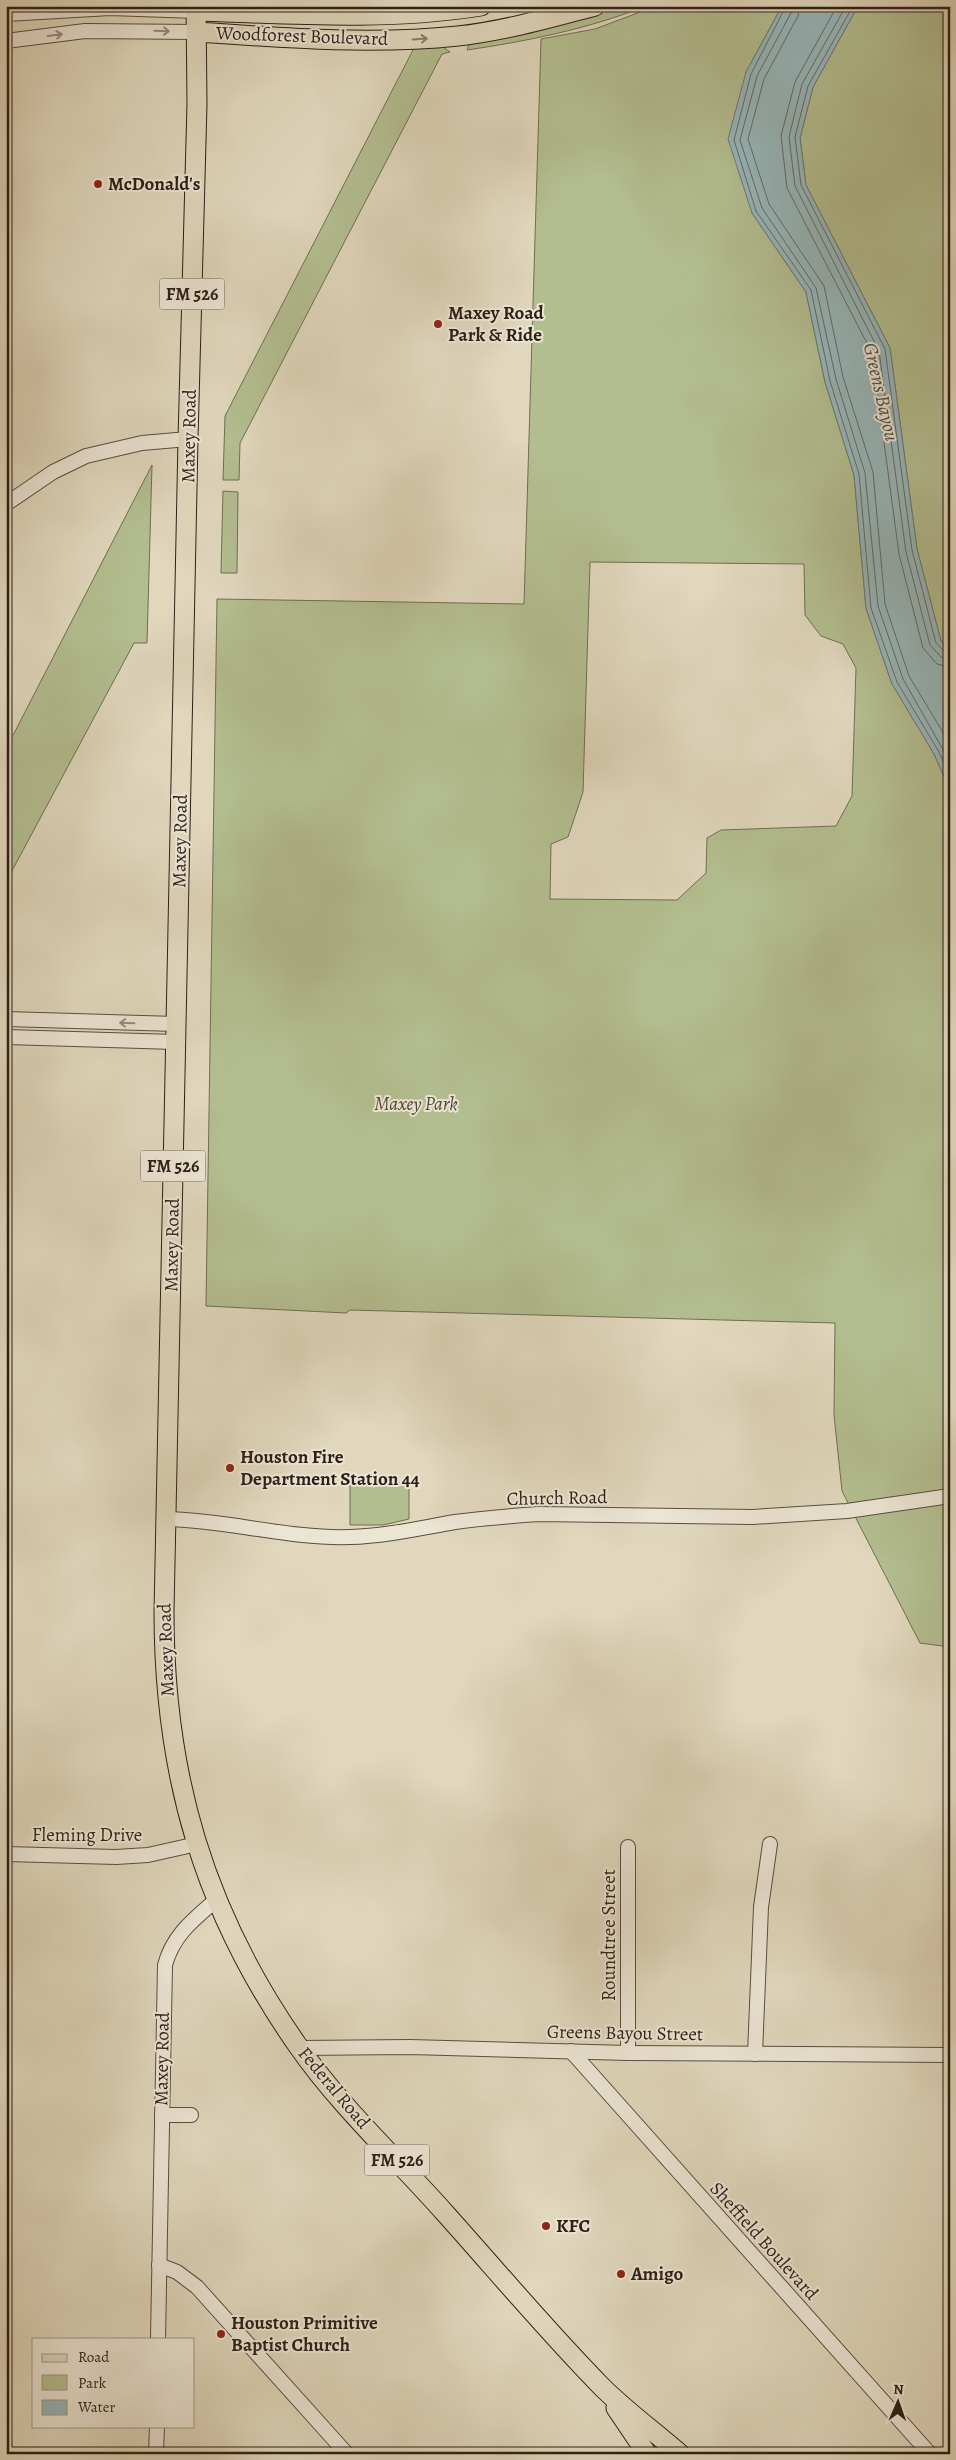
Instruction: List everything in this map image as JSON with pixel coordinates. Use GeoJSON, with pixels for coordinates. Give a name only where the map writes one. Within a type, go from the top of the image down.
{"type":"FeatureCollection","features":[{"type":"Feature","properties":{"kind":"main road","name":"Woodforest Boulevard"},"geometry":{"type":"LineString","coordinates":[[196,9],[377,14],[457,10],[481,6]]}},
{"type":"Feature","properties":{"kind":"main road","name":"Woodforest Boulevard"},"geometry":{"type":"LineString","coordinates":[[197,32],[378,40],[460,36],[526,25],[595,6]]}},
{"type":"Feature","properties":{"kind":"main road","name":"Maxey Road"},"geometry":{"type":"LineString","coordinates":[[196,9],[197,104],[188,439],[166,1519],[165,1681],[172,1741],[197,1844],[216,1900]]}},
{"type":"Feature","properties":{"kind":"main road"},"geometry":{"type":"LineString","coordinates":[[457,10],[460,36]]}},
{"type":"Feature","properties":{"kind":"main road"},"geometry":{"type":"LineString","coordinates":[[377,14],[378,40]]}},
{"type":"Feature","properties":{"kind":"main road","name":"Federal Road"},"geometry":{"type":"LineString","coordinates":[[216,1900],[261,1991],[299,2048],[352,2111],[603,2388],[680,2454]]}},
{"type":"Feature","properties":{"kind":"main road","name":"Federal Road"},"geometry":{"type":"LineString","coordinates":[[603,2388],[647,2454]]}},
{"type":"Feature","properties":{"kind":"street","name":"Woodforest Boulevard"},"geometry":{"type":"LineString","coordinates":[[6,14],[110,8],[196,9]]}},
{"type":"Feature","properties":{"kind":"street","name":"Woodforest Boulevard"},"geometry":{"type":"LineString","coordinates":[[6,41],[85,31],[197,32]]}},
{"type":"Feature","properties":{"kind":"street"},"geometry":{"type":"LineString","coordinates":[[6,504],[53,472],[86,456],[142,442],[188,439]]}},
{"type":"Feature","properties":{"kind":"street"},"geometry":{"type":"LineString","coordinates":[[6,1020],[54,1021],[176,1033]]}},
{"type":"Feature","properties":{"kind":"street"},"geometry":{"type":"LineString","coordinates":[[54,1021],[54,1038]]}},
{"type":"Feature","properties":{"kind":"street"},"geometry":{"type":"LineString","coordinates":[[6,1037],[54,1038],[176,1033]]}},
{"type":"Feature","properties":{"kind":"street","name":"Church Road"},"geometry":{"type":"LineString","coordinates":[[166,1519],[216,1522],[316,1536],[350,1537],[403,1533],[455,1522],[504,1516],[538,1514],[752,1517],[847,1511],[950,1496]]}},
{"type":"Feature","properties":{"kind":"street","name":"Fleming Drive"},"geometry":{"type":"LineString","coordinates":[[6,1854],[116,1857],[148,1855],[197,1844]]}},
{"type":"Feature","properties":{"kind":"street"},"geometry":{"type":"LineString","coordinates":[[755,2054],[761,1907],[770,1844]]}},
{"type":"Feature","properties":{"kind":"street","name":"Roundtree Street"},"geometry":{"type":"LineString","coordinates":[[628,1847],[628,2052]]}},
{"type":"Feature","properties":{"kind":"street","name":"Maxey Road"},"geometry":{"type":"LineString","coordinates":[[158,2338],[165,1965],[177,1936],[216,1900]]}},
{"type":"Feature","properties":{"kind":"street","name":"Greens Bayou Street"},"geometry":{"type":"LineString","coordinates":[[299,2048],[410,2047],[755,2054],[950,2055]]}},
{"type":"Feature","properties":{"kind":"street","name":"Sheffield Boulevard"},"geometry":{"type":"LineString","coordinates":[[571,2051],[930,2454]]}},
{"type":"Feature","properties":{"kind":"street"},"geometry":{"type":"LineString","coordinates":[[162,2115],[191,2115]]}},
{"type":"Feature","properties":{"kind":"street"},"geometry":{"type":"LineString","coordinates":[[159,2265],[176,2272],[197,2287],[347,2454]]}},
{"type":"Feature","properties":{"kind":"street"},"geometry":{"type":"LineString","coordinates":[[156,2428],[156,2454]]}},
{"type":"Feature","properties":{"kind":"green space"},"geometry":{"type":"Polygon","coordinates":[[[618,6],[646,6],[580,28],[513,43],[467,50],[469,44],[618,6]]]}},
{"type":"Feature","properties":{"kind":"green space","name":"Maxey Park"},"geometry":{"type":"Polygon","coordinates":[[[656,6],[782,6],[746,72],[752,213],[806,292],[825,382],[854,475],[866,608],[892,684],[934,754],[950,790],[950,1647],[920,1643],[842,1491],[834,1415],[835,1323],[350,1310],[346,1313],[206,1306],[217,599],[524,604],[541,39],[595,29],[656,6]],[[590,562],[583,792],[568,837],[551,844],[550,899],[677,900],[706,873],[707,838],[721,830],[836,826],[852,796],[856,668],[843,644],[821,636],[805,615],[804,564],[590,562]]]}},
{"type":"Feature","properties":{"kind":"green space"},"geometry":{"type":"Polygon","coordinates":[[[858,6],[950,6],[950,651],[941,641],[917,549],[890,348],[806,185],[800,138],[813,87],[858,6]]]}},
{"type":"Feature","properties":{"kind":"green space"},"geometry":{"type":"Polygon","coordinates":[[[415,46],[443,47],[450,52],[442,54],[240,443],[239,480],[223,480],[225,416],[415,46]]]}},
{"type":"Feature","properties":{"kind":"green space"},"geometry":{"type":"Polygon","coordinates":[[[152,465],[147,643],[134,643],[6,882],[6,749],[152,465]]]}},
{"type":"Feature","properties":{"kind":"green space"},"geometry":{"type":"Polygon","coordinates":[[[223,491],[238,492],[237,573],[221,573],[223,491]]]}},
{"type":"Feature","properties":{"kind":"green space"},"geometry":{"type":"Polygon","coordinates":[[[409,1482],[409,1519],[383,1525],[350,1525],[350,1485],[409,1482]]]}},
{"type":"Feature","properties":{"kind":"water","name":"Greens Bayou"},"geometry":{"type":"Polygon","coordinates":[[[782,6],[858,6],[813,87],[800,138],[806,185],[890,348],[917,549],[941,641],[950,651],[950,790],[934,754],[892,684],[866,608],[854,475],[825,382],[806,292],[752,213],[728,139],[746,72],[782,6]]]}},
{"type":"Feature","properties":{"kind":"place","name":"McDonald's"},"geometry":{"type":"Point","coordinates":[98,184]}},
{"type":"Feature","properties":{"kind":"place","name":"Maxey Road Park & Ride"},"geometry":{"type":"Point","coordinates":[438,324]}},
{"type":"Feature","properties":{"kind":"place","name":"Houston Fire Department Station 44"},"geometry":{"type":"Point","coordinates":[230,1468]}},
{"type":"Feature","properties":{"kind":"place","name":"KFC"},"geometry":{"type":"Point","coordinates":[546,2226]}},
{"type":"Feature","properties":{"kind":"place","name":"Amigo"},"geometry":{"type":"Point","coordinates":[621,2274]}},
{"type":"Feature","properties":{"kind":"place","name":"Houston Primitive Baptist Church"},"geometry":{"type":"Point","coordinates":[221,2334]}}]}
